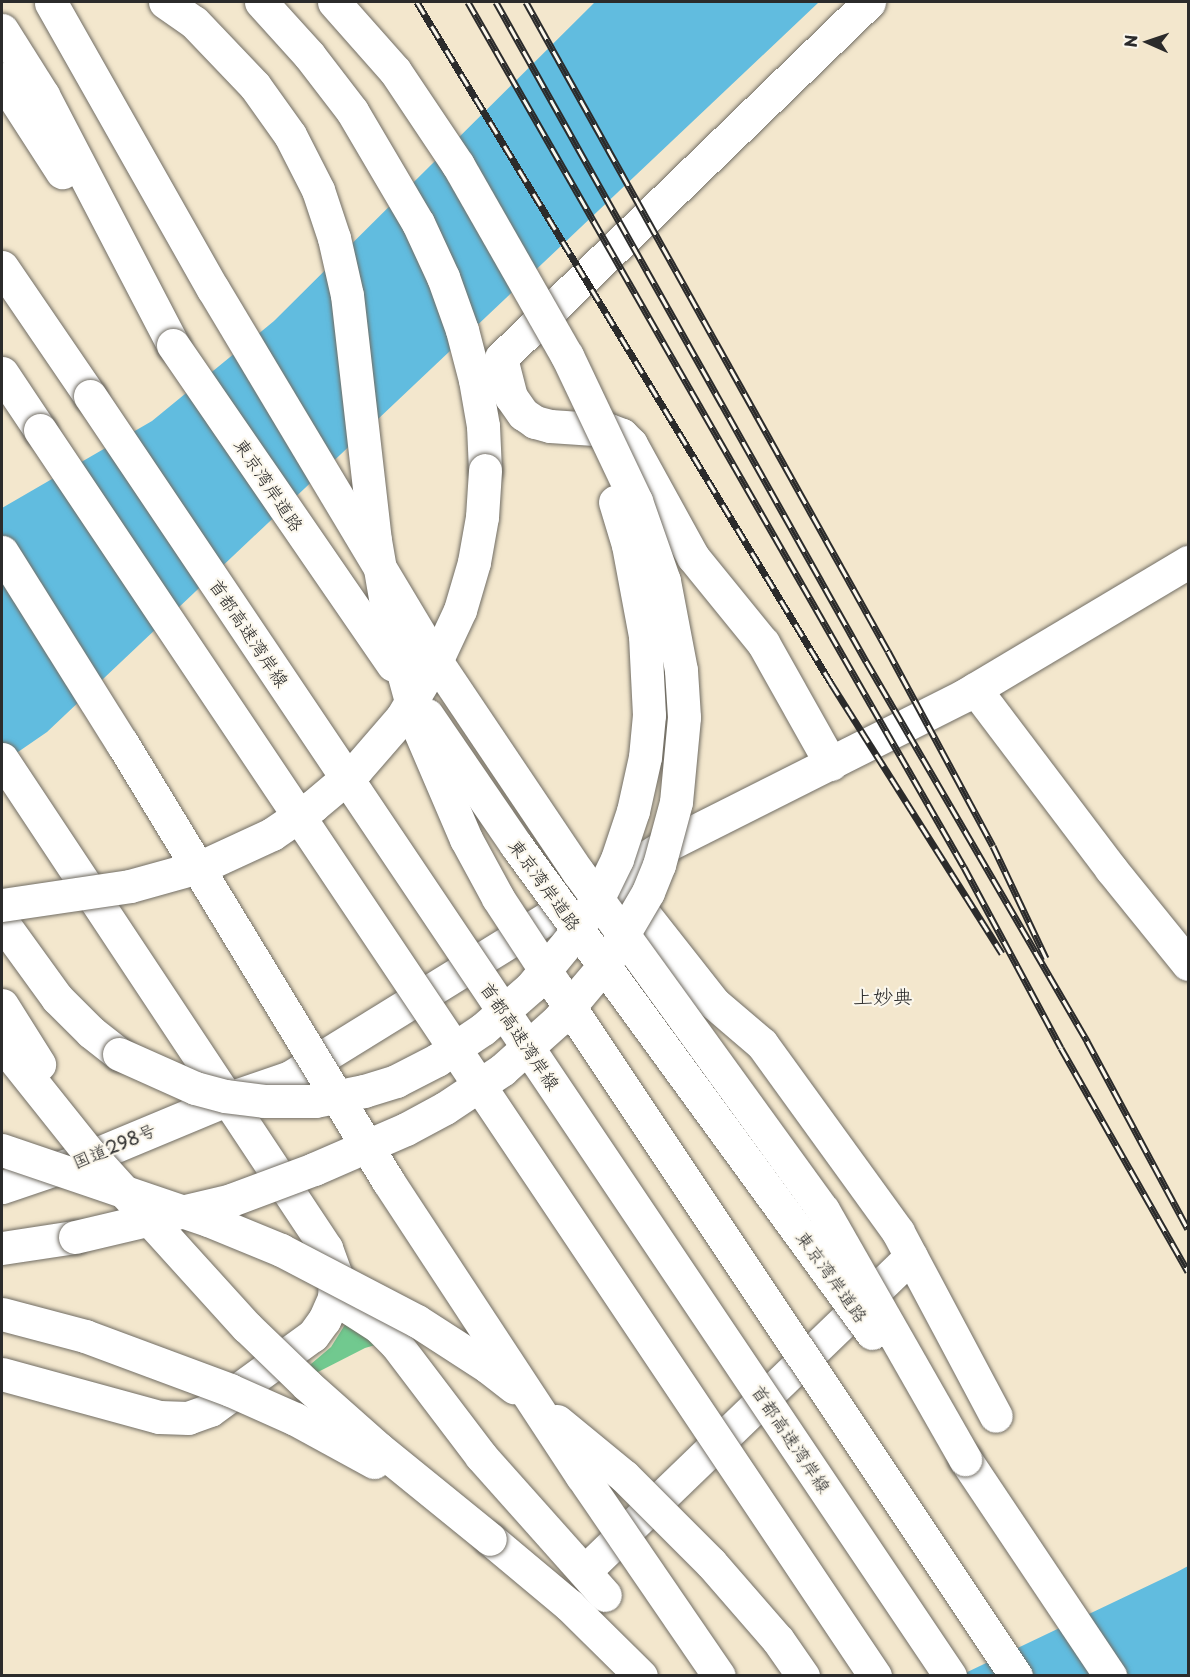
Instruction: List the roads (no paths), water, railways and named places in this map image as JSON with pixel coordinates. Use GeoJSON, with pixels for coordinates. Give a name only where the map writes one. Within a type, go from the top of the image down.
{"type":"FeatureCollection","features":[{"type":"Feature","properties":{"kind":"main road"},"geometry":{"type":"LineString","coordinates":[[50,2],[213,289],[432,654],[578,872],[823,1210],[964,1459]]}},
{"type":"Feature","properties":{"kind":"main road"},"geometry":{"type":"LineString","coordinates":[[165,2],[194,22],[255,86],[290,135],[318,190],[334,238],[347,295],[375,540],[389,621],[418,727],[466,839],[498,898],[557,988],[1016,1676]]}},
{"type":"Feature","properties":{"kind":"main road"},"geometry":{"type":"LineString","coordinates":[[2,905],[130,886],[205,866],[272,834],[314,806],[357,769],[402,717],[439,655],[460,610],[474,562],[482,517],[485,470],[483,426],[475,380],[462,330],[443,277],[414,214],[352,111],[309,56],[261,2]]}},
{"type":"Feature","properties":{"kind":"main road"},"geometry":{"type":"LineString","coordinates":[[2,1248],[75,1238],[231,1200],[314,1169],[406,1129],[445,1108],[502,1070],[558,1020],[607,962],[648,892],[667,840],[682,759],[684,717],[675,627],[651,542],[618,459],[567,356],[486,212],[427,116],[395,71],[334,2]]}},
{"type":"Feature","properties":{"kind":"main road"},"geometry":{"type":"LineString","coordinates":[[831,764],[763,643],[693,557],[632,444],[622,435],[609,430],[550,426],[535,422],[523,414],[511,397],[501,358],[869,2]]}},
{"type":"Feature","properties":{"kind":"main road"},"geometry":{"type":"LineString","coordinates":[[2,30],[43,95],[173,345]]}},
{"type":"Feature","properties":{"kind":"main road","name":"東京湾岸道路"},"geometry":{"type":"LineString","coordinates":[[2,79],[173,345],[516,845],[964,1459],[1110,1676]]}},
{"type":"Feature","properties":{"kind":"main road"},"geometry":{"type":"LineString","coordinates":[[2,922],[57,998],[91,1032],[119,1054],[195,1088],[225,1096],[264,1101],[315,1101],[364,1091],[396,1081],[437,1060],[483,1029],[531,987],[572,937],[600,894],[617,859],[633,811],[645,757],[649,714],[645,636],[627,545],[611,490],[569,383],[486,212]]}},
{"type":"Feature","properties":{"kind":"main road","name":"首都高速湾岸線"},"geometry":{"type":"LineString","coordinates":[[2,267],[950,1676]]}},
{"type":"Feature","properties":{"kind":"main road"},"geometry":{"type":"LineString","coordinates":[[2,373],[875,1676]]}},
{"type":"Feature","properties":{"kind":"main road"},"geometry":{"type":"LineString","coordinates":[[2,552],[122,743],[388,1182],[582,1476],[719,1676]]}},
{"type":"Feature","properties":{"kind":"main road","name":"国道298号"},"geometry":{"type":"LineString","coordinates":[[2,1187],[82,1160],[226,1100],[290,1077],[663,847],[831,764],[975,689],[1188,562]]}},
{"type":"Feature","properties":{"kind":"main road"},"geometry":{"type":"LineString","coordinates":[[975,689],[1110,869],[1188,964]]}},
{"type":"Feature","properties":{"kind":"main road"},"geometry":{"type":"LineString","coordinates":[[2,759],[326,1248],[335,1273],[334,1298],[324,1320],[313,1335],[210,1410],[188,1418],[159,1417],[2,1374]]}},
{"type":"Feature","properties":{"kind":"main road"},"geometry":{"type":"LineString","coordinates":[[614,876],[714,1003],[762,1044],[898,1232],[996,1416]]}},
{"type":"Feature","properties":{"kind":"main road"},"geometry":{"type":"LineString","coordinates":[[2,1005],[53,1086],[138,1208]]}},
{"type":"Feature","properties":{"kind":"main road"},"geometry":{"type":"LineString","coordinates":[[2,1044],[89,1153],[247,1327],[307,1385],[569,1605],[641,1676]]}},
{"type":"Feature","properties":{"kind":"main road"},"geometry":{"type":"LineString","coordinates":[[2,1150],[208,1220],[280,1250],[417,1321],[488,1367],[624,1476],[711,1563],[778,1640],[803,1676]]}},
{"type":"Feature","properties":{"kind":"main road"},"geometry":{"type":"LineString","coordinates":[[334,1298],[379,1327],[396,1344],[481,1456],[595,1583],[911,1256]]}},
{"type":"Feature","properties":{"kind":"main road"},"geometry":{"type":"LineString","coordinates":[[2,1314],[85,1336],[160,1362],[295,1419],[423,1492],[490,1539]]}},
{"type":"Feature","properties":{"kind":"water"},"geometry":{"type":"Polygon","coordinates":[[[595,2],[819,2],[47,732],[2,763],[2,508],[152,421],[274,321],[595,2]]]}},
{"type":"Feature","properties":{"kind":"water"},"geometry":{"type":"Polygon","coordinates":[[[1188,1566],[1188,1675],[959,1676],[1177,1572],[1188,1566]]]}},
{"type":"Feature","properties":{"kind":"railway"},"geometry":{"type":"LineString","coordinates":[[417,2],[831,683],[1002,954]]}},
{"type":"Feature","properties":{"kind":"railway"},"geometry":{"type":"LineString","coordinates":[[468,2],[964,867],[1061,1048],[1188,1272]]}},
{"type":"Feature","properties":{"kind":"railway"},"geometry":{"type":"LineString","coordinates":[[496,2],[866,661],[1087,1041],[1188,1229]]}},
{"type":"Feature","properties":{"kind":"railway"},"geometry":{"type":"LineString","coordinates":[[526,2],[888,651],[993,846],[1046,958]]}},
{"type":"Feature","properties":{"kind":"district","name":"上妙典"},"geometry":{"type":"Point","coordinates":[883,996]}}]}
